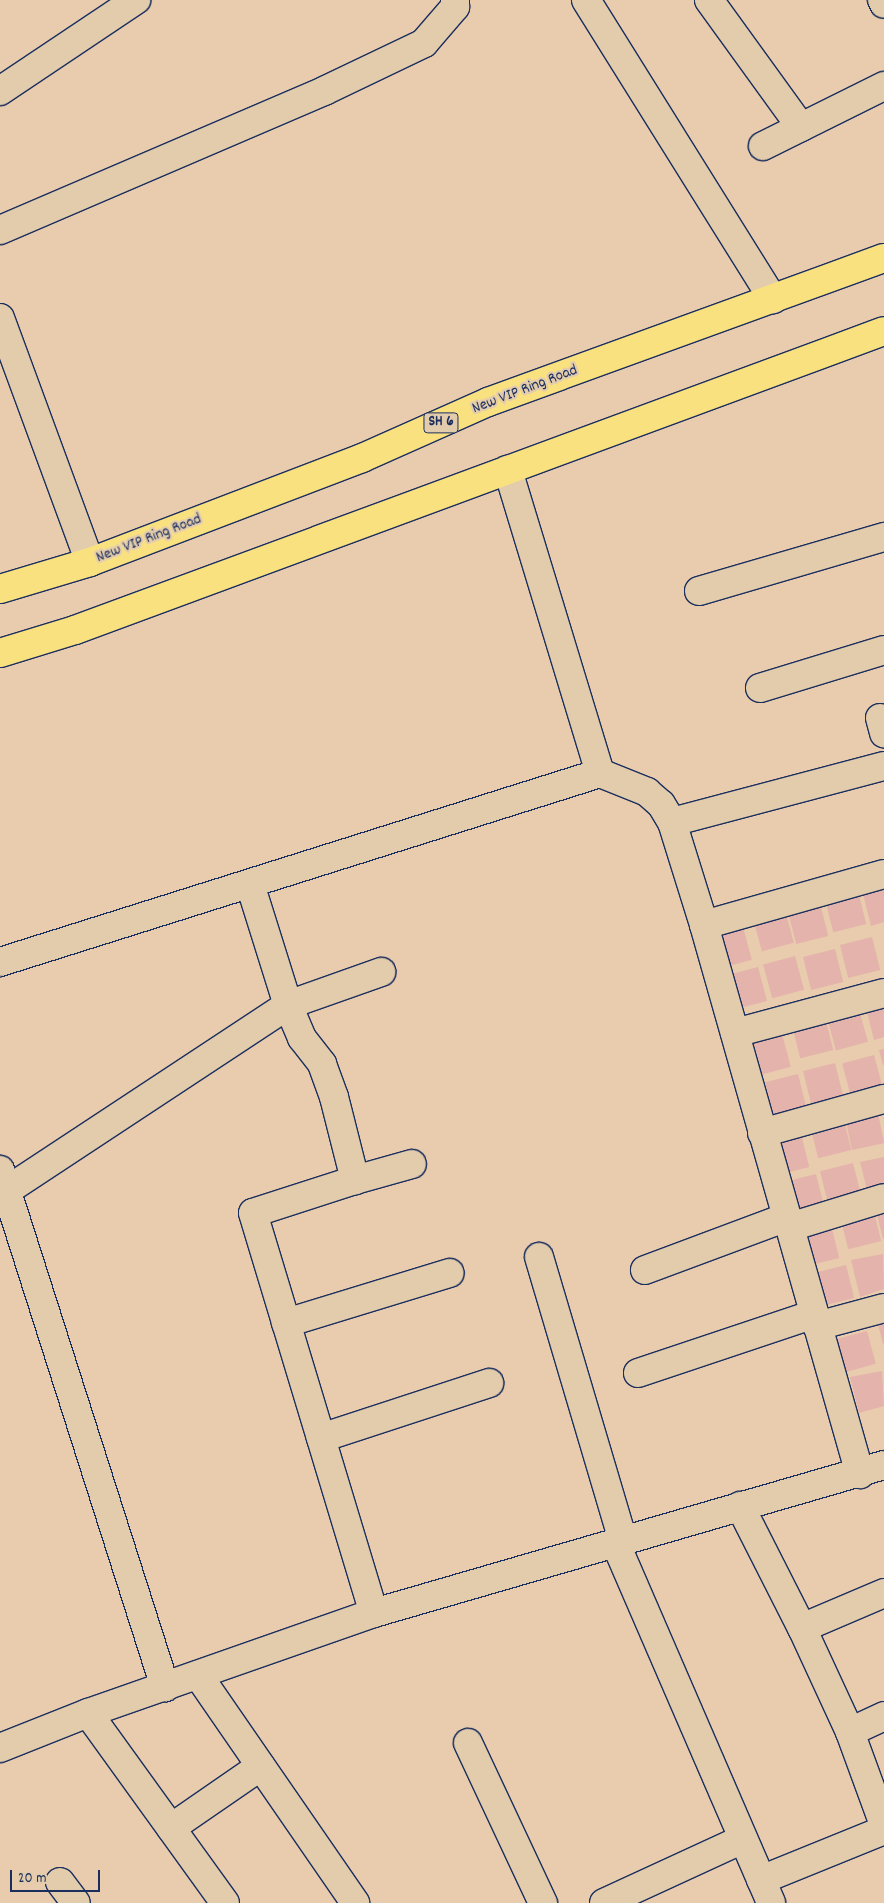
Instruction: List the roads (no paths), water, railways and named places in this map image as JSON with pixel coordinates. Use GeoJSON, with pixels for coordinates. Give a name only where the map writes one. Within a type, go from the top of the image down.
{"type":"FeatureCollection","features":[{"type":"Feature","properties":{"kind":"main road","name":"New VIP Ring Road"},"geometry":{"type":"LineString","coordinates":[[0,589],[90,562],[362,458],[488,402],[884,258]]}},
{"type":"Feature","properties":{"kind":"main road"},"geometry":{"type":"LineString","coordinates":[[0,653],[75,630],[884,331]]}},
{"type":"Feature","properties":{"kind":"street"},"geometry":{"type":"LineString","coordinates":[[0,91],[136,0]]}},
{"type":"Feature","properties":{"kind":"street"},"geometry":{"type":"LineString","coordinates":[[0,230],[324,91],[424,43],[455,7],[455,0]]}},
{"type":"Feature","properties":{"kind":"street"},"geometry":{"type":"LineString","coordinates":[[586,0],[773,299]]}},
{"type":"Feature","properties":{"kind":"street"},"geometry":{"type":"LineString","coordinates":[[709,0],[802,127]]}},
{"type":"Feature","properties":{"kind":"street"},"geometry":{"type":"LineString","coordinates":[[882,0],[884,4]]}},
{"type":"Feature","properties":{"kind":"street"},"geometry":{"type":"LineString","coordinates":[[763,146],[884,86]]}},
{"type":"Feature","properties":{"kind":"street"},"geometry":{"type":"LineString","coordinates":[[0,318],[90,562]]}},
{"type":"Feature","properties":{"kind":"street"},"geometry":{"type":"LineString","coordinates":[[508,470],[600,773]]}},
{"type":"Feature","properties":{"kind":"street"},"geometry":{"type":"LineString","coordinates":[[699,591],[884,537]]}},
{"type":"Feature","properties":{"kind":"street"},"geometry":{"type":"LineString","coordinates":[[760,688],[884,650]]}},
{"type":"Feature","properties":{"kind":"street"},"geometry":{"type":"LineString","coordinates":[[672,822],[884,766]]}},
{"type":"Feature","properties":{"kind":"street"},"geometry":{"type":"LineString","coordinates":[[0,962],[600,773],[647,792],[661,804],[672,822],[704,925],[816,1320],[872,1470],[740,1506],[374,1613],[88,1713],[0,1748]]}},
{"type":"Feature","properties":{"kind":"street"},"geometry":{"type":"LineString","coordinates":[[704,925],[884,874]]}},
{"type":"Feature","properties":{"kind":"street"},"geometry":{"type":"LineString","coordinates":[[250,884],[288,1005],[302,1038],[322,1064],[334,1097],[355,1180]]}},
{"type":"Feature","properties":{"kind":"street"},"geometry":{"type":"LineString","coordinates":[[165,1687],[3,1180],[288,1005],[381,972]]}},
{"type":"Feature","properties":{"kind":"street"},"geometry":{"type":"LineString","coordinates":[[735,1033],[884,993]]}},
{"type":"Feature","properties":{"kind":"street"},"geometry":{"type":"LineString","coordinates":[[762,1133],[884,1099]]}},
{"type":"Feature","properties":{"kind":"street"},"geometry":{"type":"LineString","coordinates":[[374,1613],[253,1213],[412,1164]]}},
{"type":"Feature","properties":{"kind":"street"},"geometry":{"type":"LineString","coordinates":[[645,1270],[788,1222],[884,1198]]}},
{"type":"Feature","properties":{"kind":"street"},"geometry":{"type":"LineString","coordinates":[[539,1257],[619,1541],[766,1892],[884,1830]]}},
{"type":"Feature","properties":{"kind":"street"},"geometry":{"type":"LineString","coordinates":[[286,1323],[450,1273]]}},
{"type":"Feature","properties":{"kind":"street"},"geometry":{"type":"LineString","coordinates":[[638,1372],[816,1320],[884,1308]]}},
{"type":"Feature","properties":{"kind":"street"},"geometry":{"type":"LineString","coordinates":[[321,1438],[489,1383]]}},
{"type":"Feature","properties":{"kind":"street"},"geometry":{"type":"LineString","coordinates":[[740,1506],[802,1628],[850,1732],[884,1825]]}},
{"type":"Feature","properties":{"kind":"street"},"geometry":{"type":"LineString","coordinates":[[802,1628],[884,1593]]}},
{"type":"Feature","properties":{"kind":"street"},"geometry":{"type":"LineString","coordinates":[[198,1675],[355,1903]]}},
{"type":"Feature","properties":{"kind":"street"},"geometry":{"type":"LineString","coordinates":[[88,1713],[225,1903]]}},
{"type":"Feature","properties":{"kind":"street"},"geometry":{"type":"LineString","coordinates":[[850,1732],[884,1716]]}},
{"type":"Feature","properties":{"kind":"street"},"geometry":{"type":"LineString","coordinates":[[468,1743],[543,1903]]}},
{"type":"Feature","properties":{"kind":"street"},"geometry":{"type":"LineString","coordinates":[[171,1828],[261,1766]]}},
{"type":"Feature","properties":{"kind":"street"},"geometry":{"type":"LineString","coordinates":[[604,1903],[743,1839]]}}]}
